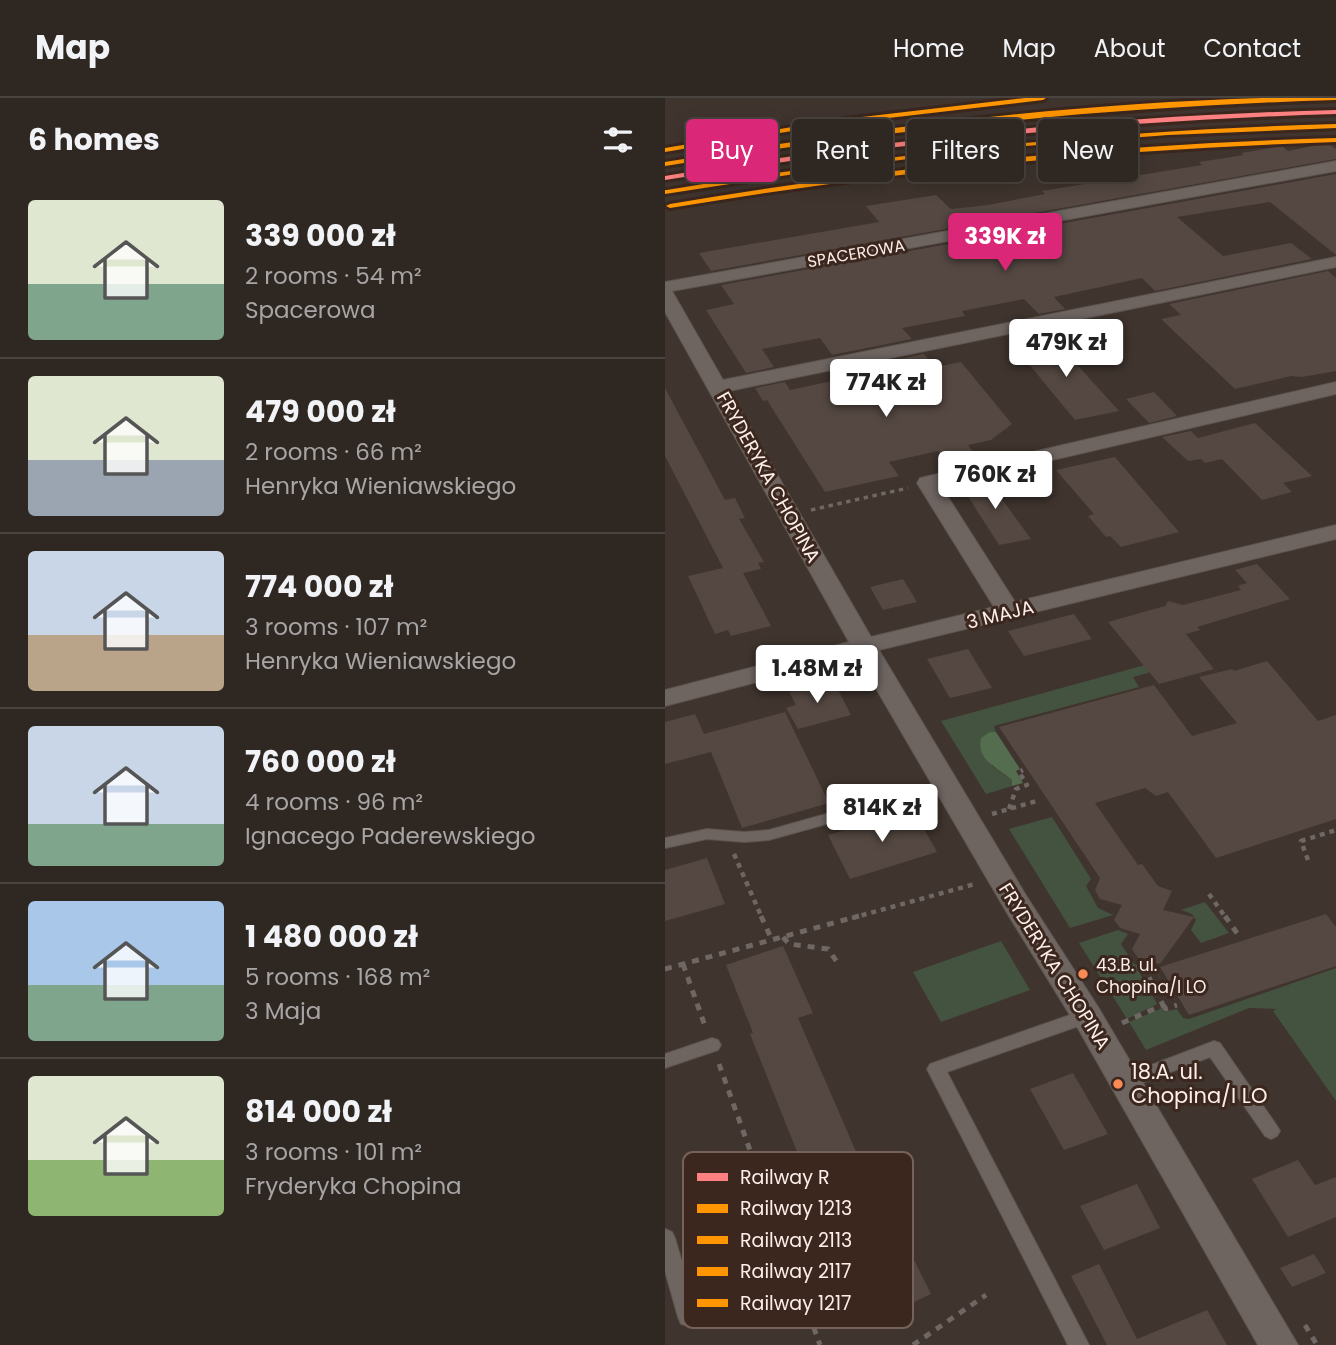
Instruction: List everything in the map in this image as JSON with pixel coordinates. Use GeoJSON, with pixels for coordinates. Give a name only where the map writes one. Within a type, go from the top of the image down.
{"type":"FeatureCollection","features":[{"type":"Feature","properties":{"kind":"street","name":"SPACEROWA"},"geometry":{"type":"LineString","coordinates":[[665,287],[1336,166]]}},
{"type":"Feature","properties":{"kind":"street"},"geometry":{"type":"LineString","coordinates":[[719,387],[1336,262]]}},
{"type":"Feature","properties":{"kind":"street","name":"FRYDERYKA CHOPINA"},"geometry":{"type":"LineString","coordinates":[[665,295],[864,646],[1043,949],[1087,1016],[1279,1345]]}},
{"type":"Feature","properties":{"kind":"street"},"geometry":{"type":"LineString","coordinates":[[1009,611],[928,483],[1336,388]]}},
{"type":"Feature","properties":{"kind":"street","name":"3 MAJA"},"geometry":{"type":"LineString","coordinates":[[665,698],[864,646],[1336,532]]}},
{"type":"Feature","properties":{"kind":"lane"},"geometry":{"type":"LineString","coordinates":[[665,843],[707,834],[769,835],[947,785]]}},
{"type":"Feature","properties":{"kind":"lane"},"geometry":{"type":"LineString","coordinates":[[1079,1345],[936,1069],[1087,1016]]}},
{"type":"Feature","properties":{"kind":"lane"},"geometry":{"type":"LineString","coordinates":[[665,1061],[712,1045]]}},
{"type":"Feature","properties":{"kind":"lane"},"geometry":{"type":"LineString","coordinates":[[1126,1082],[1214,1048],[1271,1131]]}},
{"type":"Feature","properties":{"kind":"lane"},"geometry":{"type":"LineString","coordinates":[[665,1238],[683,1300]]}},
{"type":"Feature","properties":{"kind":"path"},"geometry":{"type":"LineString","coordinates":[[665,152],[848,119],[1031,98]]}},
{"type":"Feature","properties":{"kind":"path"},"geometry":{"type":"LineString","coordinates":[[665,190],[786,169],[969,144],[1121,132],[1336,126]]}},
{"type":"Feature","properties":{"kind":"path"},"geometry":{"type":"LineString","coordinates":[[790,515],[928,483]]}},
{"type":"Feature","properties":{"kind":"path"},"geometry":{"type":"LineString","coordinates":[[1009,809],[1016,789],[1027,785],[1019,772],[1023,770]]}},
{"type":"Feature","properties":{"kind":"path"},"geometry":{"type":"LineString","coordinates":[[992,814],[1040,800]]}},
{"type":"Feature","properties":{"kind":"path"},"geometry":{"type":"LineString","coordinates":[[1308,860],[1301,841],[1336,830]]}},
{"type":"Feature","properties":{"kind":"path"},"geometry":{"type":"LineString","coordinates":[[726,835],[772,940]]}},
{"type":"Feature","properties":{"kind":"path"},"geometry":{"type":"LineString","coordinates":[[665,970],[983,881],[974,866],[992,861]]}},
{"type":"Feature","properties":{"kind":"path"},"geometry":{"type":"LineString","coordinates":[[1209,894],[1239,936]]}},
{"type":"Feature","properties":{"kind":"path"},"geometry":{"type":"LineString","coordinates":[[783,937],[789,944],[828,949],[839,965]]}},
{"type":"Feature","properties":{"kind":"path"},"geometry":{"type":"LineString","coordinates":[[683,964],[751,1152]]}},
{"type":"Feature","properties":{"kind":"path"},"geometry":{"type":"LineString","coordinates":[[1159,976],[1149,980],[1166,1009],[1177,1005]]}},
{"type":"Feature","properties":{"kind":"path"},"geometry":{"type":"LineString","coordinates":[[1121,1023],[1163,1004]]}},
{"type":"Feature","properties":{"kind":"path"},"geometry":{"type":"LineString","coordinates":[[913,1345],[986,1296]]}},
{"type":"Feature","properties":{"kind":"path"},"geometry":{"type":"LineString","coordinates":[[814,1328],[820,1345]]}},
{"type":"Feature","properties":{"kind":"green space"},"geometry":{"type":"Polygon","coordinates":[[[1167,659],[1173,666],[1133,677],[1139,687],[994,726],[996,732],[990,732],[992,766],[1012,780],[1012,786],[986,794],[941,721],[1167,659]]]}},
{"type":"Feature","properties":{"kind":"green space"},"geometry":{"type":"Polygon","coordinates":[[[990,732],[996,732],[1020,769],[1016,771],[1023,783],[1012,786],[1012,780],[985,758],[980,746],[981,738],[990,732]]]}},
{"type":"Feature","properties":{"kind":"green space"},"geometry":{"type":"Polygon","coordinates":[[[1052,817],[1091,879],[1086,886],[1098,908],[1113,915],[1070,928],[1009,829],[1052,817]]]}},
{"type":"Feature","properties":{"kind":"green space"},"geometry":{"type":"Polygon","coordinates":[[[1205,902],[1229,933],[1201,943],[1191,930],[1196,920],[1192,914],[1181,910],[1205,902]]]}},
{"type":"Feature","properties":{"kind":"green space"},"geometry":{"type":"Polygon","coordinates":[[[1118,930],[1128,934],[1121,944],[1134,964],[1152,969],[1140,974],[1157,1004],[1127,1019],[1079,943],[1118,930]]]}},
{"type":"Feature","properties":{"kind":"green space"},"geometry":{"type":"Polygon","coordinates":[[[1001,941],[1030,990],[941,1022],[913,972],[1001,941]]]}},
{"type":"Feature","properties":{"kind":"green space"},"geometry":{"type":"Polygon","coordinates":[[[1336,968],[1336,1101],[1273,1011],[1277,1009],[1249,1008],[1146,1050],[1129,1022],[1162,1008],[1165,1012],[1177,1009],[1183,1018],[1189,1019],[1336,968]]]}},
{"type":"Feature","properties":{"kind":"building"},"geometry":{"type":"Polygon","coordinates":[[[1327,143],[1336,149],[1336,159],[711,271],[699,253],[879,222],[866,206],[936,195],[951,209],[988,205],[1045,194],[1042,191],[1097,182],[1138,182],[1138,175],[1244,155],[1241,153],[1282,146],[1288,151],[1327,143]]]}},
{"type":"Feature","properties":{"kind":"building"},"geometry":{"type":"Polygon","coordinates":[[[1336,174],[1336,255],[1270,202],[1177,217],[1223,256],[1291,243],[1312,259],[1155,291],[1142,278],[1054,297],[1065,309],[1039,314],[1024,299],[962,311],[965,316],[902,328],[912,339],[832,355],[820,338],[762,349],[774,367],[746,373],[706,310],[734,304],[721,285],[1336,174]]]}},
{"type":"Feature","properties":{"kind":"building"},"geometry":{"type":"Polygon","coordinates":[[[1328,271],[1336,278],[1336,371],[1302,377],[1291,376],[1235,389],[1161,319],[1181,315],[1169,304],[1328,271]]]}},
{"type":"Feature","properties":{"kind":"building"},"geometry":{"type":"Polygon","coordinates":[[[1077,322],[1101,347],[1074,352],[1052,328],[1077,322]]]}},
{"type":"Feature","properties":{"kind":"building"},"geometry":{"type":"Polygon","coordinates":[[[1053,338],[1119,411],[1075,420],[1014,346],[1053,338]]]}},
{"type":"Feature","properties":{"kind":"building"},"geometry":{"type":"Polygon","coordinates":[[[924,354],[935,367],[961,362],[1012,424],[991,440],[968,445],[980,462],[950,468],[938,451],[889,462],[899,476],[825,492],[767,400],[763,401],[755,388],[785,382],[790,390],[846,378],[842,371],[924,354]]]}},
{"type":"Feature","properties":{"kind":"building"},"geometry":{"type":"Polygon","coordinates":[[[665,388],[725,500],[735,498],[745,518],[739,519],[764,562],[758,563],[761,569],[743,573],[771,626],[731,636],[728,630],[715,634],[688,576],[723,568],[665,456],[665,388]]]}},
{"type":"Feature","properties":{"kind":"building"},"geometry":{"type":"Polygon","coordinates":[[[1154,392],[1177,416],[1149,423],[1126,399],[1154,392]]]}},
{"type":"Feature","properties":{"kind":"building"},"geometry":{"type":"Polygon","coordinates":[[[1255,423],[1312,476],[1283,483],[1292,492],[1262,500],[1222,459],[1205,463],[1201,459],[1188,461],[1162,437],[1191,431],[1198,438],[1255,423]]]}},
{"type":"Feature","properties":{"kind":"building"},"geometry":{"type":"Polygon","coordinates":[[[1115,457],[1179,532],[1121,547],[1110,536],[1106,537],[1088,516],[1094,514],[1056,470],[1115,457]]]}},
{"type":"Feature","properties":{"kind":"building"},"geometry":{"type":"Polygon","coordinates":[[[991,477],[1003,494],[999,495],[1031,539],[999,545],[960,484],[991,477]]]}},
{"type":"Feature","properties":{"kind":"building"},"geometry":{"type":"Polygon","coordinates":[[[1257,564],[1290,599],[1197,627],[1200,630],[1186,634],[1214,669],[1159,684],[1108,622],[1165,606],[1168,601],[1183,605],[1241,590],[1238,586],[1247,583],[1235,570],[1257,564]]]}},
{"type":"Feature","properties":{"kind":"building"},"geometry":{"type":"Polygon","coordinates":[[[903,579],[917,602],[883,610],[870,587],[903,579]]]}},
{"type":"Feature","properties":{"kind":"building"},"geometry":{"type":"Polygon","coordinates":[[[1074,614],[1092,639],[1024,656],[1008,631],[1074,614]]]}},
{"type":"Feature","properties":{"kind":"building"},"geometry":{"type":"Polygon","coordinates":[[[968,649],[992,688],[950,698],[927,659],[968,649]]]}},
{"type":"Feature","properties":{"kind":"building"},"geometry":{"type":"Polygon","coordinates":[[[1267,661],[1318,721],[1336,715],[1336,819],[1216,858],[1168,792],[1156,796],[1145,788],[1095,803],[1138,865],[1142,864],[1158,886],[1172,891],[1163,910],[1194,917],[1160,964],[1138,958],[1132,949],[1140,934],[1120,928],[1114,920],[1122,905],[1100,899],[1095,890],[1100,878],[999,727],[1154,685],[1192,736],[1237,723],[1199,677],[1232,669],[1234,671],[1267,661]]]}},
{"type":"Feature","properties":{"kind":"building"},"geometry":{"type":"Polygon","coordinates":[[[833,680],[851,715],[798,729],[786,708],[796,705],[789,692],[833,680]]]}},
{"type":"Feature","properties":{"kind":"building"},"geometry":{"type":"Polygon","coordinates":[[[785,712],[829,803],[742,828],[711,752],[665,764],[665,722],[695,714],[704,734],[785,712]]]}},
{"type":"Feature","properties":{"kind":"building"},"geometry":{"type":"Polygon","coordinates":[[[913,809],[937,852],[850,879],[828,835],[913,809]]]}},
{"type":"Feature","properties":{"kind":"building"},"geometry":{"type":"Polygon","coordinates":[[[707,858],[725,904],[665,921],[665,870],[707,858]]]}},
{"type":"Feature","properties":{"kind":"building"},"geometry":{"type":"Polygon","coordinates":[[[1326,914],[1336,927],[1336,966],[1189,1015],[1160,967],[1326,914]]]}},
{"type":"Feature","properties":{"kind":"building"},"geometry":{"type":"Polygon","coordinates":[[[783,946],[813,1013],[798,1018],[856,1152],[797,1152],[726,965],[783,946]]]}},
{"type":"Feature","properties":{"kind":"building"},"geometry":{"type":"Polygon","coordinates":[[[1073,1073],[1108,1134],[1064,1150],[1030,1089],[1073,1073]]]}},
{"type":"Feature","properties":{"kind":"building"},"geometry":{"type":"Polygon","coordinates":[[[1298,1160],[1315,1185],[1336,1177],[1336,1217],[1288,1237],[1252,1179],[1298,1160]]]}},
{"type":"Feature","properties":{"kind":"building"},"geometry":{"type":"Polygon","coordinates":[[[1137,1184],[1160,1228],[1104,1250],[1080,1206],[1137,1184]]]}},
{"type":"Feature","properties":{"kind":"building"},"geometry":{"type":"Polygon","coordinates":[[[1314,1254],[1326,1273],[1292,1287],[1280,1268],[1314,1254]]]}},
{"type":"Feature","properties":{"kind":"building"},"geometry":{"type":"Polygon","coordinates":[[[913,1258],[931,1294],[913,1303],[913,1258]]]}},
{"type":"Feature","properties":{"kind":"building"},"geometry":{"type":"Polygon","coordinates":[[[1099,1264],[1137,1339],[1207,1310],[1227,1345],[1107,1345],[1071,1276],[1099,1264]]]}},
{"type":"Feature","properties":{"kind":"rail line","name":"1217"},"geometry":{"type":"LineString","coordinates":[[665,150],[828,123],[1043,98]]}},
{"type":"Feature","properties":{"kind":"rail line","name":"2113"},"geometry":{"type":"LineString","coordinates":[[665,164],[832,138],[999,118],[1251,100],[1336,98]]}},
{"type":"Feature","properties":{"kind":"rail line","name":"R"},"geometry":{"type":"LineString","coordinates":[[665,178],[832,152],[999,132],[1251,114],[1336,112]]}},
{"type":"Feature","properties":{"kind":"rail line","name":"1213"},"geometry":{"type":"LineString","coordinates":[[667,192],[834,166],[1000,146],[1084,138],[1336,126]]}},
{"type":"Feature","properties":{"kind":"rail line","name":"2117"},"geometry":{"type":"LineString","coordinates":[[670,206],[836,180],[1002,160],[1085,152],[1336,140]]}},
{"type":"Feature","properties":{"kind":"place","name":"43.B. ul. Chopina/I LO"},"geometry":{"type":"Point","coordinates":[1083,974]}},
{"type":"Feature","properties":{"kind":"place","name":"18.A. ul. Chopina/I LO"},"geometry":{"type":"Point","coordinates":[1118,1084]}}]}
